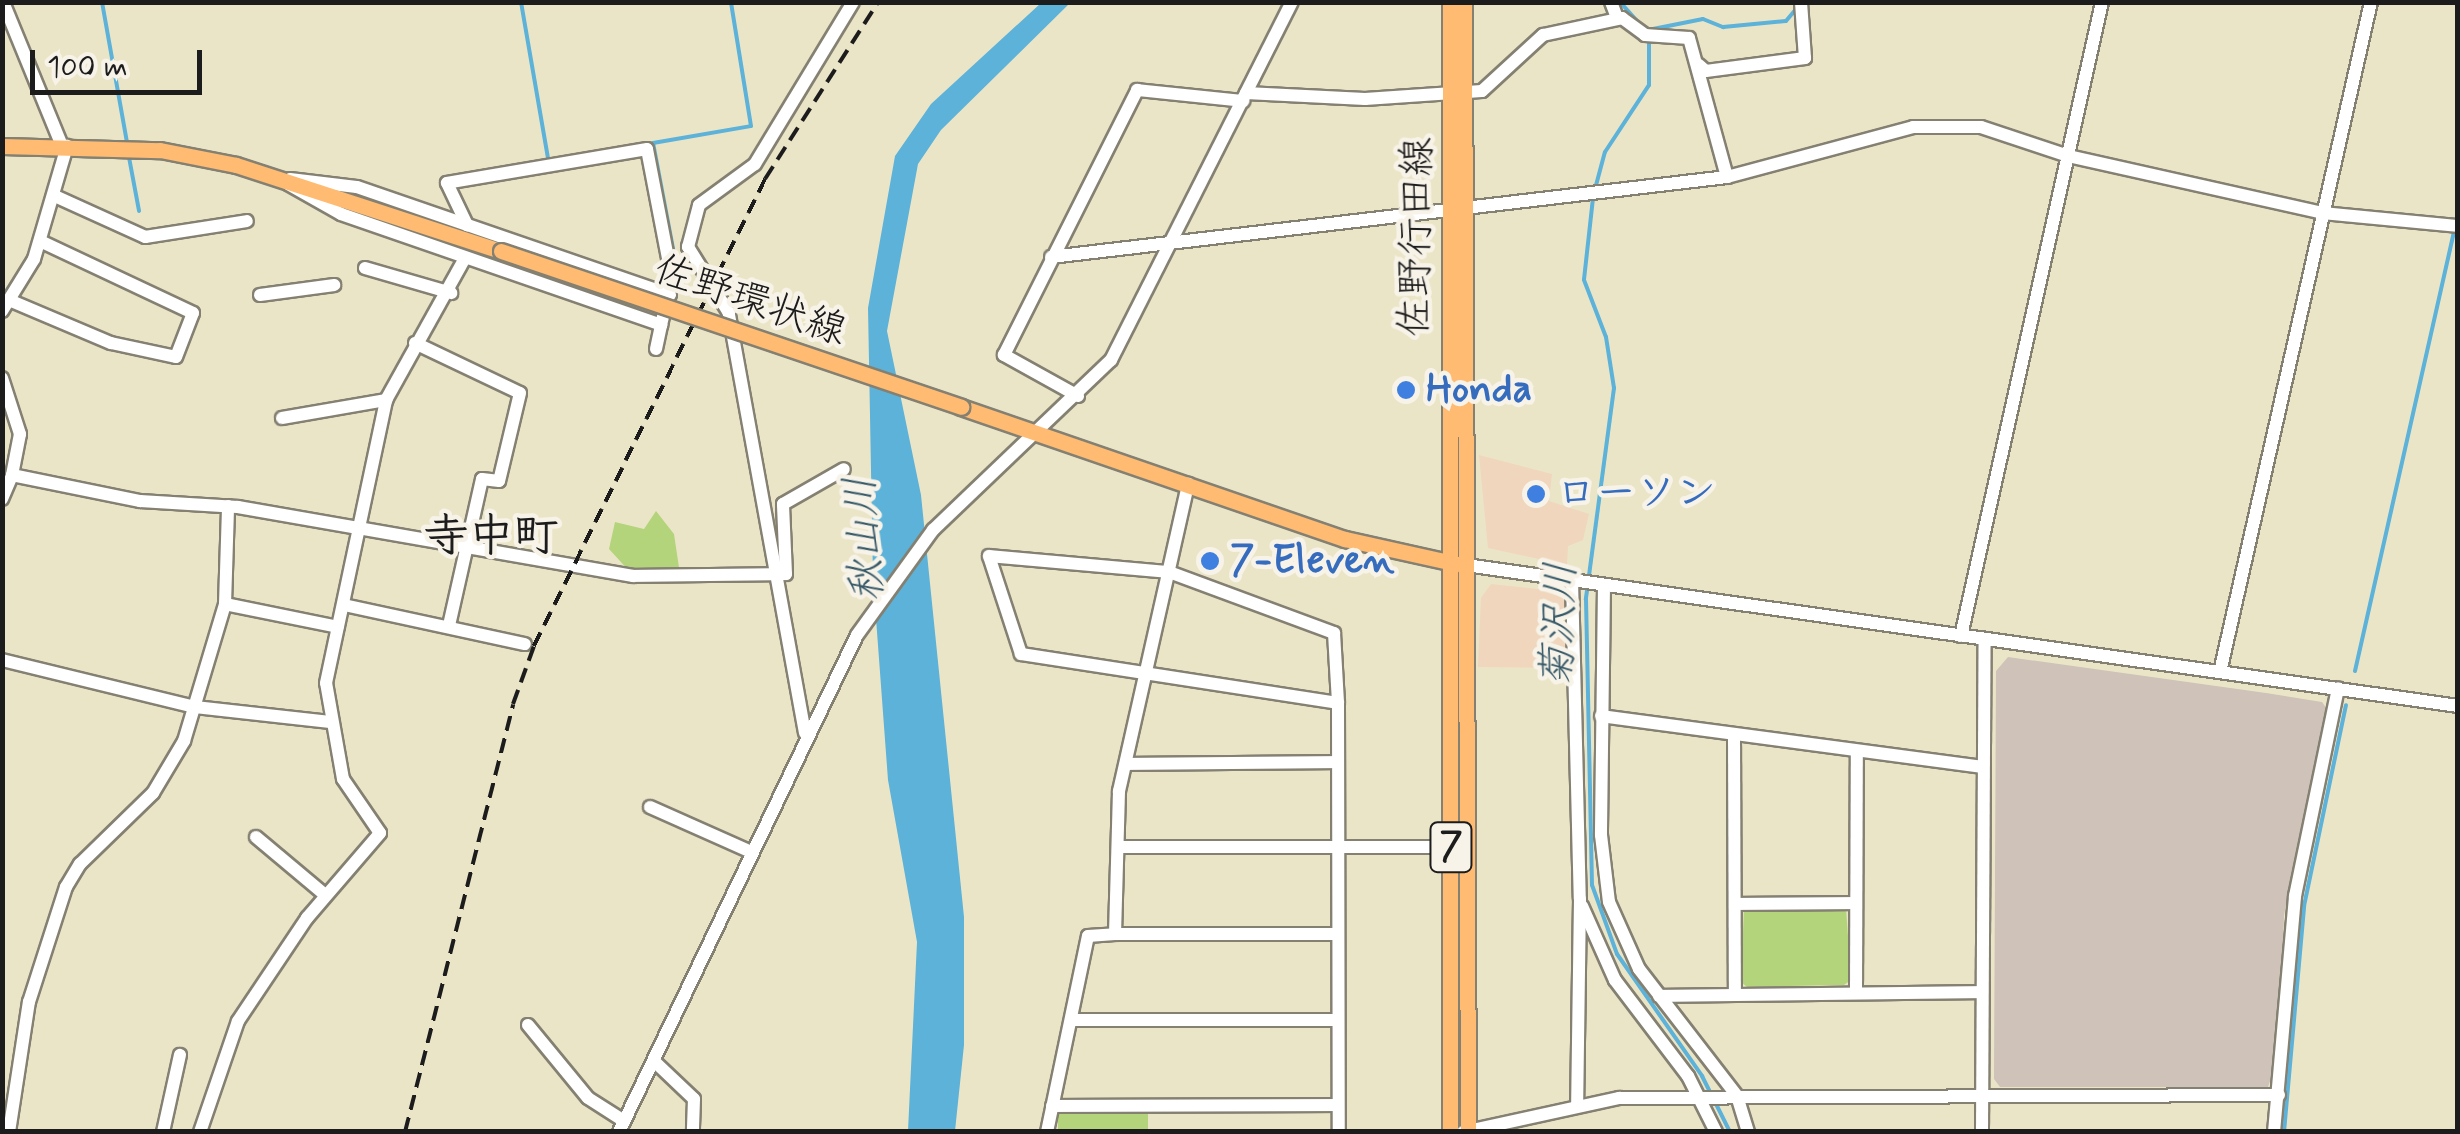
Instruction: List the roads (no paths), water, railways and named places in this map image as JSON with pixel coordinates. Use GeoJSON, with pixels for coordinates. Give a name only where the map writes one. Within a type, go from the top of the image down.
{"type":"FeatureCollection","features":[{"type":"Feature","properties":{"kind":"main road","name":"佐野行田線"},"geometry":{"type":"LineString","coordinates":[[1450,2],[1457,94],[1466,566],[1450,1132]]}},
{"type":"Feature","properties":{"kind":"main road","name":"佐野行田線"},"geometry":{"type":"LineString","coordinates":[[1457,94],[1464,2]]}},
{"type":"Feature","properties":{"kind":"main road","name":"佐野環状線"},"geometry":{"type":"LineString","coordinates":[[2,146],[160,150],[282,180],[962,406],[1345,539],[1466,566]]}},
{"type":"Feature","properties":{"kind":"main road","name":"佐野行田線"},"geometry":{"type":"LineString","coordinates":[[1458,211],[1448,563],[1466,1131]]}},
{"type":"Feature","properties":{"kind":"street"},"geometry":{"type":"LineString","coordinates":[[3,2],[64,146],[57,196],[40,242],[6,305],[112,344],[176,357],[193,313],[40,242]]}},
{"type":"Feature","properties":{"kind":"street"},"geometry":{"type":"LineString","coordinates":[[528,1025],[588,1098],[622,1126],[805,734],[858,635],[956,505],[1078,396],[1110,360],[1292,2]]}},
{"type":"Feature","properties":{"kind":"street"},"geometry":{"type":"LineString","coordinates":[[1612,2],[1617,18]]}},
{"type":"Feature","properties":{"kind":"street"},"geometry":{"type":"LineString","coordinates":[[1699,65],[1706,71],[1805,58],[1800,2]]}},
{"type":"Feature","properties":{"kind":"street"},"geometry":{"type":"LineString","coordinates":[[1961,636],[2102,2]]}},
{"type":"Feature","properties":{"kind":"street"},"geometry":{"type":"LineString","coordinates":[[2220,672],[2370,2]]}},
{"type":"Feature","properties":{"kind":"street"},"geometry":{"type":"LineString","coordinates":[[805,734],[794,646],[776,578],[728,313],[688,247],[700,204],[754,164],[845,6]]}},
{"type":"Feature","properties":{"kind":"street"},"geometry":{"type":"LineString","coordinates":[[1078,396],[1004,355],[1137,90],[1244,97],[1482,91],[1544,35],[1617,18],[1651,36],[1689,38],[1727,177]]}},
{"type":"Feature","properties":{"kind":"street"},"geometry":{"type":"LineString","coordinates":[[1051,257],[1727,177],[1906,128],[1981,127],[2068,156],[2323,214],[2458,226]]}},
{"type":"Feature","properties":{"kind":"street"},"geometry":{"type":"LineString","coordinates":[[467,225],[448,183],[647,149],[668,250],[670,295],[656,349]]}},
{"type":"Feature","properties":{"kind":"street"},"geometry":{"type":"LineString","coordinates":[[282,180],[343,182],[670,295]]}},
{"type":"Feature","properties":{"kind":"street"},"geometry":{"type":"LineString","coordinates":[[282,180],[341,214],[662,324]]}},
{"type":"Feature","properties":{"kind":"street"},"geometry":{"type":"LineString","coordinates":[[57,196],[146,237],[247,222]]}},
{"type":"Feature","properties":{"kind":"street"},"geometry":{"type":"LineString","coordinates":[[668,250],[688,247]]}},
{"type":"Feature","properties":{"kind":"street"},"geometry":{"type":"LineString","coordinates":[[200,1132],[232,1031],[325,895],[380,833],[343,779],[326,683],[386,400],[415,343],[451,293],[465,258]]}},
{"type":"Feature","properties":{"kind":"street"},"geometry":{"type":"LineString","coordinates":[[365,268],[451,293]]}},
{"type":"Feature","properties":{"kind":"street"},"geometry":{"type":"LineString","coordinates":[[260,294],[334,285]]}},
{"type":"Feature","properties":{"kind":"street"},"geometry":{"type":"LineString","coordinates":[[415,343],[520,393],[499,480],[482,479],[448,626]]}},
{"type":"Feature","properties":{"kind":"street"},"geometry":{"type":"LineString","coordinates":[[2,378],[20,434],[12,475],[2,498]]}},
{"type":"Feature","properties":{"kind":"street"},"geometry":{"type":"LineString","coordinates":[[282,418],[386,400]]}},
{"type":"Feature","properties":{"kind":"street"},"geometry":{"type":"LineString","coordinates":[[12,475],[140,501],[228,506],[633,576],[776,578],[786,574],[783,504],[844,469]]}},
{"type":"Feature","properties":{"kind":"street"},"geometry":{"type":"LineString","coordinates":[[1115,934],[1126,764],[1188,484]]}},
{"type":"Feature","properties":{"kind":"street"},"geometry":{"type":"LineString","coordinates":[[8,1132],[29,1002],[66,887],[80,864],[153,793],[172,766],[195,707],[225,604],[228,506]]}},
{"type":"Feature","properties":{"kind":"street"},"geometry":{"type":"LineString","coordinates":[[1338,703],[1016,650],[989,556],[1169,572],[1334,633],[1338,703],[1338,1132]]}},
{"type":"Feature","properties":{"kind":"street"},"geometry":{"type":"LineString","coordinates":[[1466,566],[2458,706]]}},
{"type":"Feature","properties":{"kind":"street"},"geometry":{"type":"LineString","coordinates":[[1576,580],[1580,899],[1577,1104]]}},
{"type":"Feature","properties":{"kind":"street"},"geometry":{"type":"LineString","coordinates":[[1600,584],[1604,877],[1622,937],[1659,996],[1734,1096],[1748,1132]]}},
{"type":"Feature","properties":{"kind":"street"},"geometry":{"type":"LineString","coordinates":[[225,604],[338,627]]}},
{"type":"Feature","properties":{"kind":"street"},"geometry":{"type":"LineString","coordinates":[[344,605],[525,644]]}},
{"type":"Feature","properties":{"kind":"street"},"geometry":{"type":"LineString","coordinates":[[1982,1132],[1985,639]]}},
{"type":"Feature","properties":{"kind":"street"},"geometry":{"type":"LineString","coordinates":[[2,660],[195,707],[330,722]]}},
{"type":"Feature","properties":{"kind":"street"},"geometry":{"type":"LineString","coordinates":[[2274,1132],[2296,896],[2338,688]]}},
{"type":"Feature","properties":{"kind":"street"},"geometry":{"type":"LineString","coordinates":[[1601,716],[1983,767]]}},
{"type":"Feature","properties":{"kind":"street"},"geometry":{"type":"LineString","coordinates":[[1734,736],[1735,992]]}},
{"type":"Feature","properties":{"kind":"street"},"geometry":{"type":"LineString","coordinates":[[1856,991],[1857,752]]}},
{"type":"Feature","properties":{"kind":"street"},"geometry":{"type":"LineString","coordinates":[[1126,764],[1338,762]]}},
{"type":"Feature","properties":{"kind":"street"},"geometry":{"type":"LineString","coordinates":[[650,807],[751,852]]}},
{"type":"Feature","properties":{"kind":"street"},"geometry":{"type":"LineString","coordinates":[[256,837],[325,895]]}},
{"type":"Feature","properties":{"kind":"street"},"geometry":{"type":"LineString","coordinates":[[1118,848],[1458,846]]}},
{"type":"Feature","properties":{"kind":"street"},"geometry":{"type":"LineString","coordinates":[[1580,899],[1615,980],[1703,1096],[1716,1132]]}},
{"type":"Feature","properties":{"kind":"street"},"geometry":{"type":"LineString","coordinates":[[1735,904],[1856,903]]}},
{"type":"Feature","properties":{"kind":"street"},"geometry":{"type":"LineString","coordinates":[[1047,1132],[1088,936],[1338,934]]}},
{"type":"Feature","properties":{"kind":"street"},"geometry":{"type":"LineString","coordinates":[[1659,996],[1735,992],[1982,992]]}},
{"type":"Feature","properties":{"kind":"street"},"geometry":{"type":"LineString","coordinates":[[1071,1020],[1338,1020]]}},
{"type":"Feature","properties":{"kind":"street"},"geometry":{"type":"LineString","coordinates":[[163,1132],[180,1056]]}},
{"type":"Feature","properties":{"kind":"street"},"geometry":{"type":"LineString","coordinates":[[654,1061],[694,1099],[694,1132]]}},
{"type":"Feature","properties":{"kind":"street"},"geometry":{"type":"LineString","coordinates":[[1466,1131],[1577,1104],[1703,1096],[2279,1095]]}},
{"type":"Feature","properties":{"kind":"street"},"geometry":{"type":"LineString","coordinates":[[1052,1106],[1338,1105]]}},
{"type":"Feature","properties":{"kind":"water"},"geometry":{"type":"Polygon","coordinates":[[[1041,3],[1070,3],[941,130],[918,164],[887,331],[921,495],[964,917],[964,1045],[955,1131],[908,1131],[917,942],[888,780],[873,578],[868,308],[895,156],[931,104],[1041,3]]]}},
{"type":"Feature","properties":{"kind":"waterway"},"geometry":{"type":"LineString","coordinates":[[102,2],[127,143]]}},
{"type":"Feature","properties":{"kind":"waterway"},"geometry":{"type":"LineString","coordinates":[[521,2],[548,158]]}},
{"type":"Feature","properties":{"kind":"waterway"},"geometry":{"type":"LineString","coordinates":[[678,275],[653,143],[751,126],[731,2]]}},
{"type":"Feature","properties":{"kind":"waterway"},"geometry":{"type":"LineString","coordinates":[[1620,2],[1640,24]]}},
{"type":"Feature","properties":{"kind":"waterway","name":"菊沢川"},"geometry":{"type":"LineString","coordinates":[[1648,30],[1703,19],[1723,27],[1786,21],[1796,9]]}},
{"type":"Feature","properties":{"kind":"waterway","name":"菊沢川"},"geometry":{"type":"LineString","coordinates":[[1595,189],[1605,152],[1649,85],[1649,39]]}},
{"type":"Feature","properties":{"kind":"waterway"},"geometry":{"type":"LineString","coordinates":[[128,152],[139,211]]}},
{"type":"Feature","properties":{"kind":"waterway","name":"菊沢川"},"geometry":{"type":"LineString","coordinates":[[1593,198],[1584,280],[1606,337],[1614,388],[1586,599],[1592,885],[1617,954],[1702,1076],[1730,1132]]}},
{"type":"Feature","properties":{"kind":"waterway"},"geometry":{"type":"LineString","coordinates":[[2355,671],[2454,231]]}},
{"type":"Feature","properties":{"kind":"waterway"},"geometry":{"type":"LineString","coordinates":[[2284,1132],[2304,906],[2346,705]]}},
{"type":"Feature","properties":{"kind":"railway"},"geometry":{"type":"LineString","coordinates":[[405,1132],[513,704],[534,646],[765,179],[878,2]]}},
{"type":"Feature","properties":{"kind":"place","name":"Honda"},"geometry":{"type":"Point","coordinates":[1406,390]}},
{"type":"Feature","properties":{"kind":"place","name":"ローソン"},"geometry":{"type":"Point","coordinates":[1536,494]}},
{"type":"Feature","properties":{"kind":"place","name":"7-Eleven"},"geometry":{"type":"Point","coordinates":[1210,561]}},
{"type":"Feature","properties":{"kind":"district","name":"寺中町"},"geometry":{"type":"Point","coordinates":[491,538]}},
{"type":"Feature","properties":{"kind":"water label","name":"秋山川"},"geometry":{"type":"Point","coordinates":[866,539]}}]}
